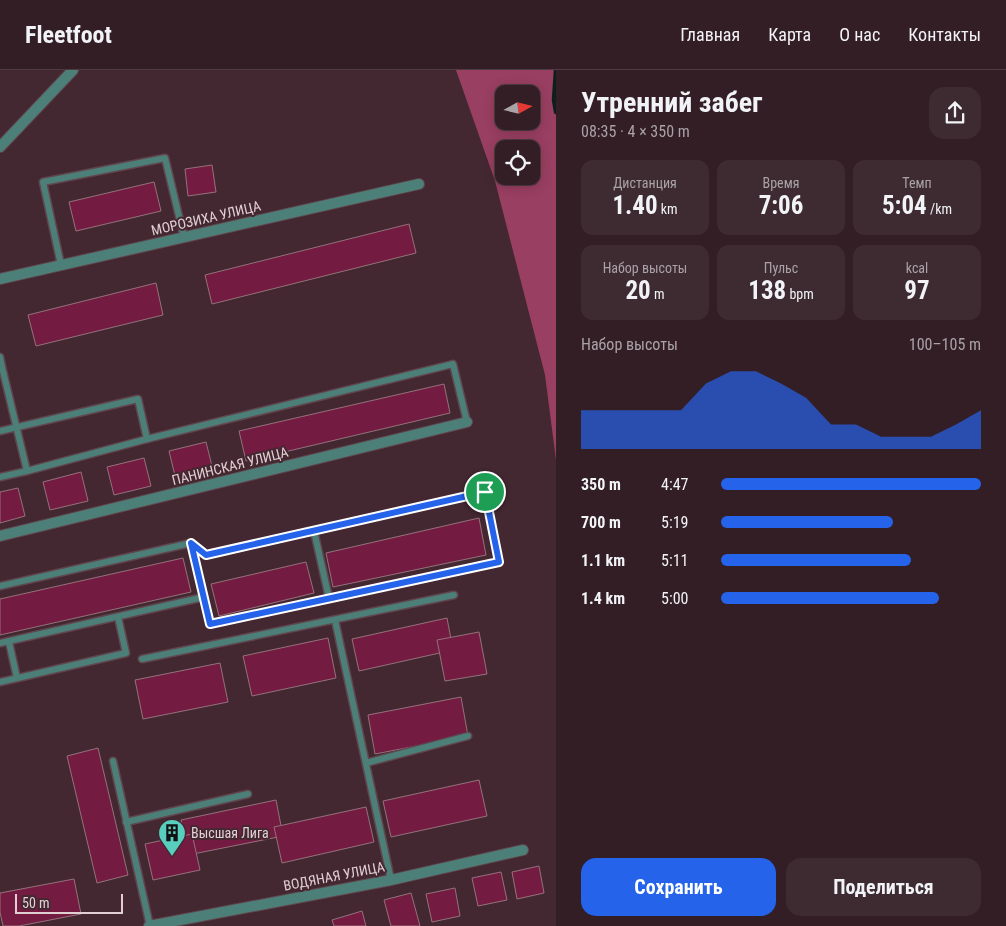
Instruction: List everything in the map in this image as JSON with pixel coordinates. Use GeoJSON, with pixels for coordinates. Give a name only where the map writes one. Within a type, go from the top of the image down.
{"type":"FeatureCollection","features":[{"type":"Feature","properties":{"kind":"street"},"geometry":{"type":"LineString","coordinates":[[0,147],[73,70]]}},
{"type":"Feature","properties":{"kind":"street","name":"МОРОЗИХА УЛИЦА"},"geometry":{"type":"LineString","coordinates":[[0,279],[419,184]]}},
{"type":"Feature","properties":{"kind":"street","name":"ПАНИНСКАЯ УЛИЦА"},"geometry":{"type":"LineString","coordinates":[[0,536],[466,422]]}},
{"type":"Feature","properties":{"kind":"street","name":"ВОДЯНАЯ УЛИЦА"},"geometry":{"type":"LineString","coordinates":[[150,926],[171,924],[391,880],[523,850]]}},
{"type":"Feature","properties":{"kind":"lane"},"geometry":{"type":"LineString","coordinates":[[61,265],[43,182],[165,158],[184,237]]}},
{"type":"Feature","properties":{"kind":"lane"},"geometry":{"type":"LineString","coordinates":[[0,356],[1,368],[27,471]]}},
{"type":"Feature","properties":{"kind":"lane"},"geometry":{"type":"LineString","coordinates":[[0,477],[453,364],[466,422]]}},
{"type":"Feature","properties":{"kind":"lane"},"geometry":{"type":"LineString","coordinates":[[0,431],[138,399],[147,439]]}},
{"type":"Feature","properties":{"kind":"lane"},"geometry":{"type":"LineString","coordinates":[[485,492],[499,562],[210,624],[191,543],[206,555],[485,492]]}},
{"type":"Feature","properties":{"kind":"lane"},"geometry":{"type":"LineString","coordinates":[[314,530],[329,598]]}},
{"type":"Feature","properties":{"kind":"lane"},"geometry":{"type":"LineString","coordinates":[[0,586],[191,543]]}},
{"type":"Feature","properties":{"kind":"lane"},"geometry":{"type":"LineString","coordinates":[[142,659],[454,595]]}},
{"type":"Feature","properties":{"kind":"lane"},"geometry":{"type":"LineString","coordinates":[[0,644],[204,597]]}},
{"type":"Feature","properties":{"kind":"lane"},"geometry":{"type":"LineString","coordinates":[[0,682],[126,653],[118,617]]}},
{"type":"Feature","properties":{"kind":"lane"},"geometry":{"type":"LineString","coordinates":[[335,620],[391,880]]}},
{"type":"Feature","properties":{"kind":"lane"},"geometry":{"type":"LineString","coordinates":[[9,642],[17,678]]}},
{"type":"Feature","properties":{"kind":"lane"},"geometry":{"type":"LineString","coordinates":[[366,763],[468,736]]}},
{"type":"Feature","properties":{"kind":"lane"},"geometry":{"type":"LineString","coordinates":[[113,761],[150,926]]}},
{"type":"Feature","properties":{"kind":"lane"},"geometry":{"type":"LineString","coordinates":[[126,822],[248,794]]}},
{"type":"Feature","properties":{"kind":"shaded area"},"geometry":{"type":"Polygon","coordinates":[[[456,70],[556,70],[556,460],[545,375],[496,185],[540,185],[540,140],[495,140],[495,181],[456,70]]]}},
{"type":"Feature","properties":{"kind":"building"},"geometry":{"type":"Polygon","coordinates":[[[212,165],[216,192],[188,196],[185,169],[212,165]]]}},
{"type":"Feature","properties":{"kind":"building"},"geometry":{"type":"Polygon","coordinates":[[[154,182],[161,211],[76,231],[69,202],[154,182]]]}},
{"type":"Feature","properties":{"kind":"building"},"geometry":{"type":"Polygon","coordinates":[[[409,224],[416,253],[212,304],[205,275],[409,224]]]}},
{"type":"Feature","properties":{"kind":"building"},"geometry":{"type":"Polygon","coordinates":[[[156,283],[163,315],[36,346],[28,315],[156,283]]]}},
{"type":"Feature","properties":{"kind":"building"},"geometry":{"type":"Polygon","coordinates":[[[444,384],[450,413],[246,461],[239,431],[444,384]]]}},
{"type":"Feature","properties":{"kind":"building"},"geometry":{"type":"Polygon","coordinates":[[[206,442],[213,470],[176,480],[169,451],[206,442]]]}},
{"type":"Feature","properties":{"kind":"building"},"geometry":{"type":"Polygon","coordinates":[[[144,458],[151,486],[114,495],[107,467],[144,458]]]}},
{"type":"Feature","properties":{"kind":"building"},"geometry":{"type":"Polygon","coordinates":[[[81,472],[88,501],[50,510],[43,482],[81,472]]]}},
{"type":"Feature","properties":{"kind":"building"},"geometry":{"type":"Polygon","coordinates":[[[18,488],[25,516],[0,523],[0,492],[18,488]]]}},
{"type":"Feature","properties":{"kind":"building"},"geometry":{"type":"Polygon","coordinates":[[[479,518],[486,555],[333,587],[326,553],[479,518]]]}},
{"type":"Feature","properties":{"kind":"building"},"geometry":{"type":"Polygon","coordinates":[[[183,558],[191,592],[0,635],[0,599],[183,558]]]}},
{"type":"Feature","properties":{"kind":"building"},"geometry":{"type":"Polygon","coordinates":[[[306,562],[314,593],[219,616],[211,584],[306,562]]]}},
{"type":"Feature","properties":{"kind":"building"},"geometry":{"type":"Polygon","coordinates":[[[447,618],[453,650],[359,671],[352,639],[447,618]]]}},
{"type":"Feature","properties":{"kind":"building"},"geometry":{"type":"Polygon","coordinates":[[[479,632],[487,674],[445,681],[437,640],[479,632]]]}},
{"type":"Feature","properties":{"kind":"building"},"geometry":{"type":"Polygon","coordinates":[[[328,638],[336,678],[252,696],[243,656],[328,638]]]}},
{"type":"Feature","properties":{"kind":"building"},"geometry":{"type":"Polygon","coordinates":[[[220,663],[228,702],[143,719],[135,680],[220,663]]]}},
{"type":"Feature","properties":{"kind":"building"},"geometry":{"type":"Polygon","coordinates":[[[461,697],[468,736],[375,754],[368,715],[461,697]]]}},
{"type":"Feature","properties":{"kind":"building"},"geometry":{"type":"Polygon","coordinates":[[[98,748],[128,875],[97,883],[67,756],[98,748]]]}},
{"type":"Feature","properties":{"kind":"building"},"geometry":{"type":"Polygon","coordinates":[[[479,780],[487,816],[391,837],[383,801],[479,780]]]}},
{"type":"Feature","properties":{"kind":"building"},"geometry":{"type":"Polygon","coordinates":[[[276,800],[283,836],[188,855],[181,820],[276,800]]]}},
{"type":"Feature","properties":{"kind":"building"},"geometry":{"type":"Polygon","coordinates":[[[366,807],[374,842],[282,863],[274,827],[366,807]]]}},
{"type":"Feature","properties":{"kind":"building","name":"Высшая Лига"},"geometry":{"type":"Polygon","coordinates":[[[192,834],[200,870],[153,880],[145,844],[192,834]]]}},
{"type":"Feature","properties":{"kind":"building"},"geometry":{"type":"Polygon","coordinates":[[[539,866],[544,893],[517,899],[512,872],[539,866]]]}},
{"type":"Feature","properties":{"kind":"building"},"geometry":{"type":"Polygon","coordinates":[[[501,872],[507,900],[478,906],[472,878],[501,872]]]}},
{"type":"Feature","properties":{"kind":"building"},"geometry":{"type":"Polygon","coordinates":[[[74,879],[81,914],[19,926],[3,926],[0,912],[0,893],[74,879]]]}},
{"type":"Feature","properties":{"kind":"building"},"geometry":{"type":"Polygon","coordinates":[[[455,888],[460,916],[432,922],[426,894],[455,888]]]}},
{"type":"Feature","properties":{"kind":"building"},"geometry":{"type":"Polygon","coordinates":[[[411,893],[420,926],[391,926],[384,900],[411,893]]]}},
{"type":"Feature","properties":{"kind":"building"},"geometry":{"type":"Polygon","coordinates":[[[362,911],[366,926],[334,926],[332,920],[362,911]]]}},
{"type":"Feature","properties":{"kind":"waterway"},"geometry":{"type":"LineString","coordinates":[[556,70],[554,100],[556,112]]}},
{"type":"Feature","properties":{"kind":"place","name":"Высшая Лига"},"geometry":{"type":"Point","coordinates":[172,857]}},
{"type":"Feature","properties":{"kind":"route"},"geometry":{"type":"LineString","coordinates":[[485,492],[499,562],[210,624],[191,543],[206,555],[485,492]]}}]}
